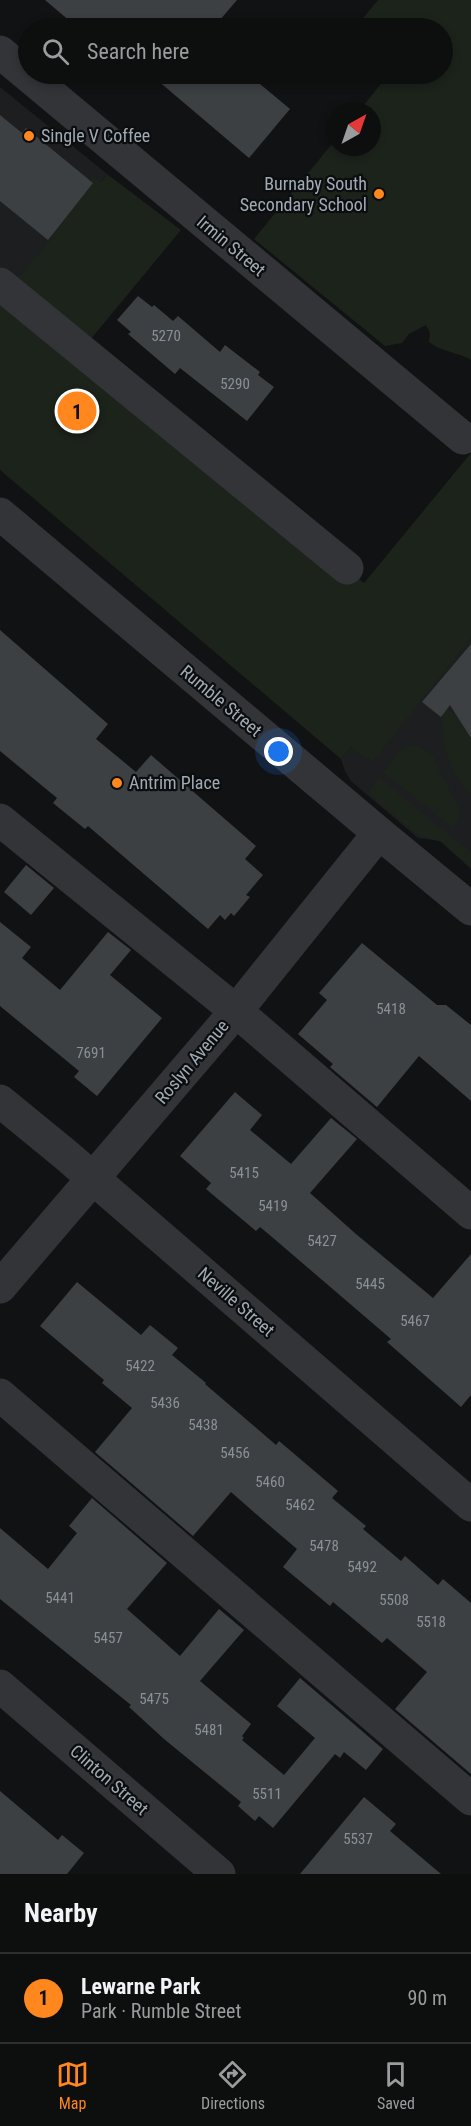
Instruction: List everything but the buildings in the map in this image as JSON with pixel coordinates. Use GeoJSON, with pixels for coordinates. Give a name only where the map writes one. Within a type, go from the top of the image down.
{"type":"FeatureCollection","features":[{"type":"Feature","properties":{"kind":"street","name":"Irmin Street"},"geometry":{"type":"LineString","coordinates":[[0,52],[18,67]]}},
{"type":"Feature","properties":{"kind":"street","name":"Irmin Street"},"geometry":{"type":"LineString","coordinates":[[38,84],[463,438]]}},
{"type":"Feature","properties":{"kind":"street"},"geometry":{"type":"LineString","coordinates":[[0,284],[347,568]]}},
{"type":"Feature","properties":{"kind":"street","name":"Rumble Street"},"geometry":{"type":"LineString","coordinates":[[0,514],[471,909]]}},
{"type":"Feature","properties":{"kind":"street"},"geometry":{"type":"LineString","coordinates":[[0,820],[236,1011],[471,1214]]}},
{"type":"Feature","properties":{"kind":"street","name":"Roslyn Avenue"},"geometry":{"type":"LineString","coordinates":[[0,1287],[236,1011],[379,833]]}},
{"type":"Feature","properties":{"kind":"street","name":"Neville Street"},"geometry":{"type":"LineString","coordinates":[[0,1101],[93,1178],[471,1505]]}},
{"type":"Feature","properties":{"kind":"street"},"geometry":{"type":"LineString","coordinates":[[0,1395],[471,1799]]}},
{"type":"Feature","properties":{"kind":"street","name":"Clinton Street"},"geometry":{"type":"LineString","coordinates":[[0,1686],[219,1874]]}},
{"type":"Feature","properties":{"kind":"shaded area","name":"Burnaby South Secondary School"},"geometry":{"type":"Polygon","coordinates":[[[378,0],[471,0],[471,360],[429,342],[430,333],[426,325],[409,334],[402,343],[385,346],[254,239],[327,150],[327,156],[381,156],[381,102],[366,102],[381,84],[453,84],[453,18],[363,18],[378,0]]]}},
{"type":"Feature","properties":{"kind":"shaded area"},"geometry":{"type":"Polygon","coordinates":[[[0,87],[107,174],[0,309],[0,87]]]}},
{"type":"Feature","properties":{"kind":"shaded area"},"geometry":{"type":"Polygon","coordinates":[[[107,174],[181,230],[81,351],[364,583],[471,453],[471,638],[373,761],[360,755],[351,747],[341,759],[0,470],[0,299],[52,238],[48,234],[93,177],[101,182],[107,174]]]}},
{"type":"Feature","properties":{"kind":"shaded area"},"geometry":{"type":"Polygon","coordinates":[[[471,486],[471,869],[440,841],[418,838],[351,781],[341,759],[436,646],[471,486]]]}},
{"type":"Feature","properties":{"kind":"shaded area"},"geometry":{"type":"Polygon","coordinates":[[[443,705],[471,727],[471,794],[456,774],[447,753],[443,730],[443,705]]]}},
{"type":"Feature","properties":{"kind":"shaded area"},"geometry":{"type":"Polygon","coordinates":[[[408,746],[424,749],[435,759],[460,810],[458,820],[452,827],[383,772],[399,752],[408,746]]]}},
{"type":"Feature","properties":{"kind":"shaded area"},"geometry":{"type":"Polygon","coordinates":[[[380,778],[471,853],[471,867],[442,842],[418,835],[368,794],[380,778]]]}},
{"type":"Feature","properties":{"kind":"place","name":"Single V Coffee"},"geometry":{"type":"Point","coordinates":[29,136]}},
{"type":"Feature","properties":{"kind":"place","name":"Burnaby South Secondary School"},"geometry":{"type":"Point","coordinates":[379,194]}},
{"type":"Feature","properties":{"kind":"place","name":"Lewarne Park"},"geometry":{"type":"Point","coordinates":[77,411]}},
{"type":"Feature","properties":{"kind":"place","name":"Antrim Place"},"geometry":{"type":"Point","coordinates":[117,783]}}]}
